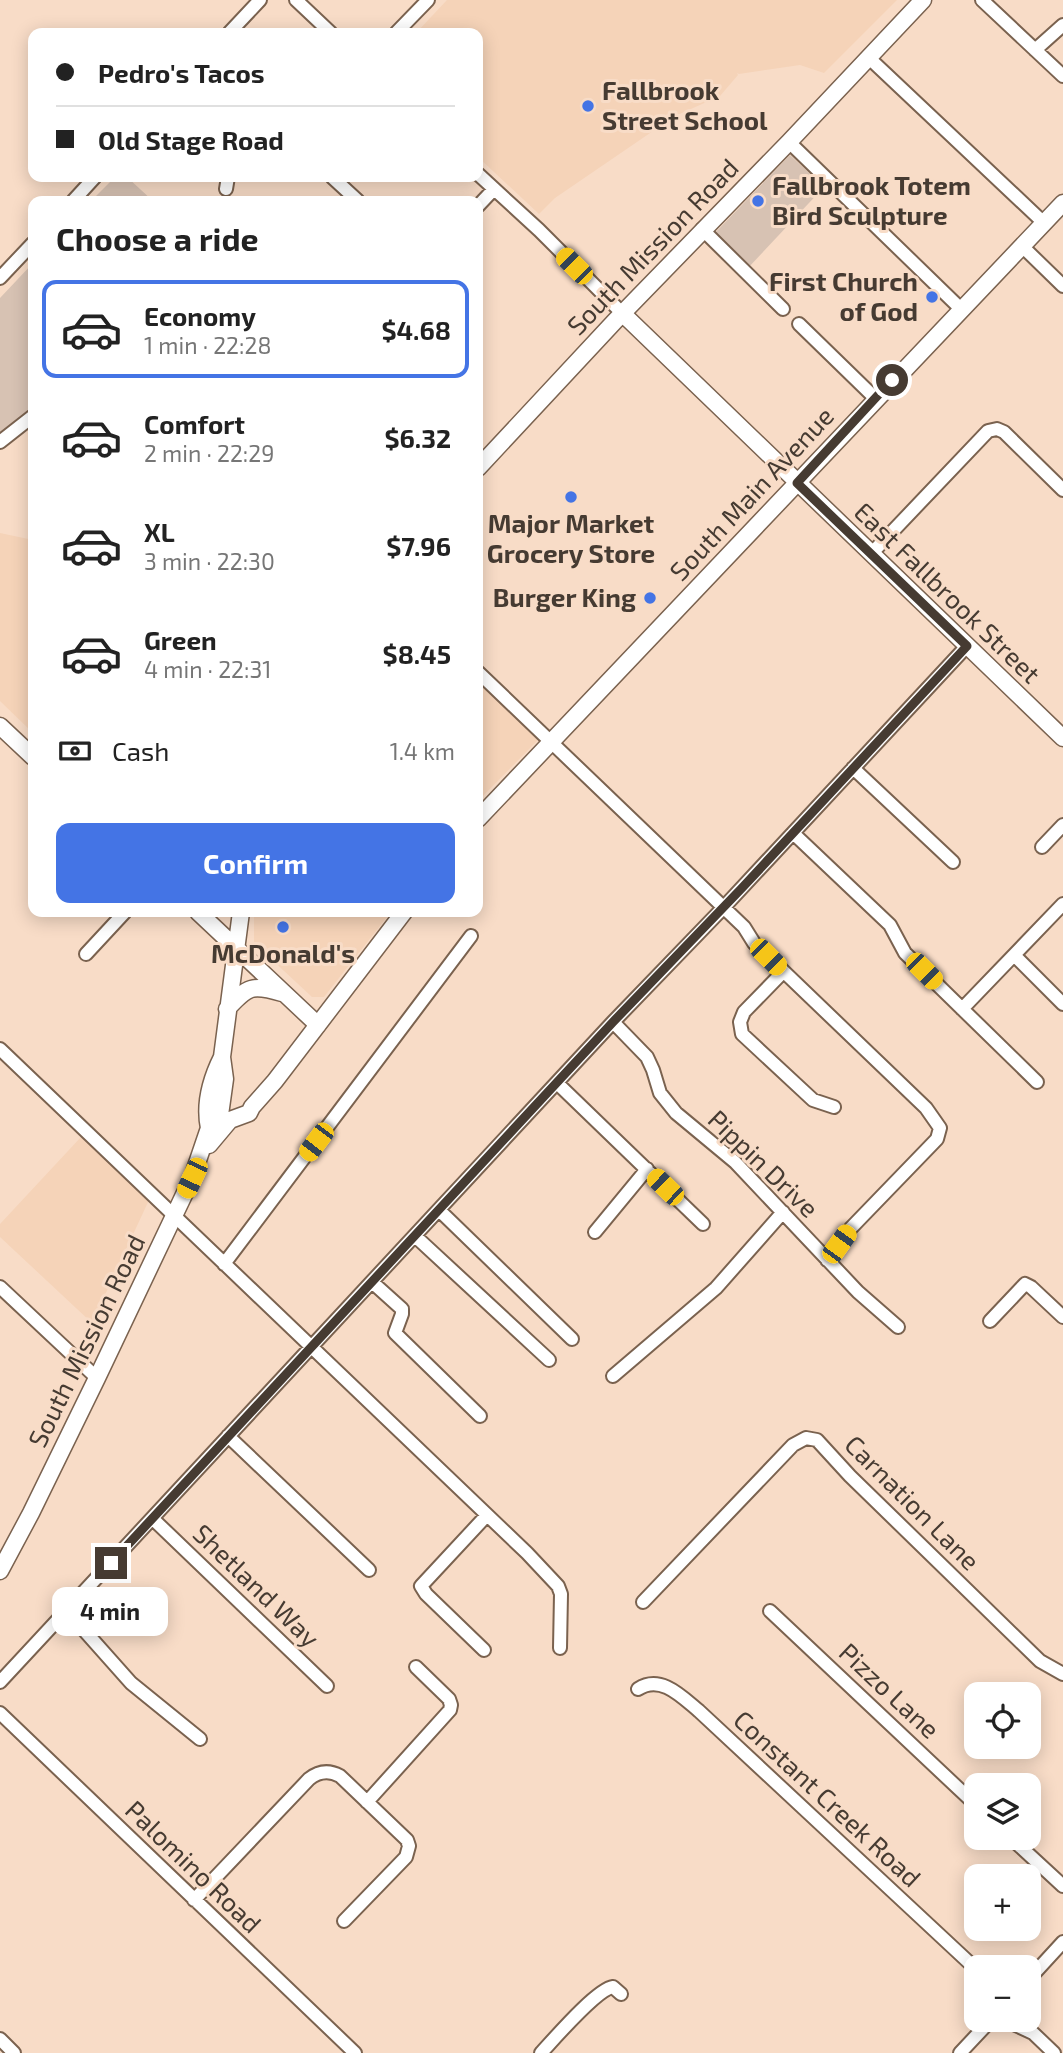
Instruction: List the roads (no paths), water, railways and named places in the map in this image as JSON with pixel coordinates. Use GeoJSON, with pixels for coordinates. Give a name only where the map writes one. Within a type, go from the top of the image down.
{"type":"FeatureCollection","features":[{"type":"Feature","properties":{"kind":"main road","name":"South Mission Road"},"geometry":{"type":"LineString","coordinates":[[483,463],[622,313],[923,0]]}},
{"type":"Feature","properties":{"kind":"main road","name":"South Main Avenue"},"geometry":{"type":"LineString","coordinates":[[483,814],[1063,203]]}},
{"type":"Feature","properties":{"kind":"main road","name":"East Fallbrook Street"},"geometry":{"type":"LineString","coordinates":[[622,313],[1063,738]]}},
{"type":"Feature","properties":{"kind":"main road"},"geometry":{"type":"LineString","coordinates":[[0,726],[28,752]]}},
{"type":"Feature","properties":{"kind":"main road"},"geometry":{"type":"LineString","coordinates":[[203,917],[318,1025]]}},
{"type":"Feature","properties":{"kind":"main road","name":"South Mission Road"},"geometry":{"type":"LineString","coordinates":[[0,1571],[31,1513],[174,1216],[201,1155],[209,1128],[220,1115],[225,1079],[222,1057],[240,917]]}},
{"type":"Feature","properties":{"kind":"main road"},"geometry":{"type":"LineString","coordinates":[[201,1155],[230,1120],[249,1113],[400,917]]}},
{"type":"Feature","properties":{"kind":"main road"},"geometry":{"type":"LineString","coordinates":[[227,1009],[250,988],[284,993]]}},
{"type":"Feature","properties":{"kind":"main road","name":"South Mission Road"},"geometry":{"type":"LineString","coordinates":[[209,1128],[206,1113],[212,1075],[222,1057]]}},
{"type":"Feature","properties":{"kind":"main road"},"geometry":{"type":"LineString","coordinates":[[225,1079],[232,1099],[237,1104],[251,1107]]}},
{"type":"Feature","properties":{"kind":"street"},"geometry":{"type":"LineString","coordinates":[[234,28],[260,0]]}},
{"type":"Feature","properties":{"kind":"street"},"geometry":{"type":"LineString","coordinates":[[296,0],[326,28]]}},
{"type":"Feature","properties":{"kind":"street"},"geometry":{"type":"LineString","coordinates":[[401,28],[428,0]]}},
{"type":"Feature","properties":{"kind":"street"},"geometry":{"type":"LineString","coordinates":[[982,0],[1063,76]]}},
{"type":"Feature","properties":{"kind":"street"},"geometry":{"type":"LineString","coordinates":[[1035,50],[1063,25]]}},
{"type":"Feature","properties":{"kind":"street"},"geometry":{"type":"LineString","coordinates":[[868,57],[1044,223]]}},
{"type":"Feature","properties":{"kind":"street"},"geometry":{"type":"LineString","coordinates":[[789,142],[962,310]]}},
{"type":"Feature","properties":{"kind":"street"},"geometry":{"type":"LineString","coordinates":[[483,179],[622,313]]}},
{"type":"Feature","properties":{"kind":"street"},"geometry":{"type":"LineString","coordinates":[[78,196],[90,182]]}},
{"type":"Feature","properties":{"kind":"street"},"geometry":{"type":"LineString","coordinates":[[337,182],[353,196]]}},
{"type":"Feature","properties":{"kind":"street"},"geometry":{"type":"LineString","coordinates":[[483,201],[494,189]]}},
{"type":"Feature","properties":{"kind":"street"},"geometry":{"type":"LineString","coordinates":[[702,229],[783,309]]}},
{"type":"Feature","properties":{"kind":"street"},"geometry":{"type":"LineString","coordinates":[[1022,246],[1063,286]]}},
{"type":"Feature","properties":{"kind":"street"},"geometry":{"type":"LineString","coordinates":[[0,278],[28,248]]}},
{"type":"Feature","properties":{"kind":"street"},"geometry":{"type":"LineString","coordinates":[[799,324],[875,398]]}},
{"type":"Feature","properties":{"kind":"street"},"geometry":{"type":"LineString","coordinates":[[0,442],[28,420]]}},
{"type":"Feature","properties":{"kind":"street"},"geometry":{"type":"LineString","coordinates":[[871,554],[988,431],[993,429],[1004,432],[1063,490]]}},
{"type":"Feature","properties":{"kind":"street"},"geometry":{"type":"LineString","coordinates":[[0,1682],[613,1022],[967,646]]}},
{"type":"Feature","properties":{"kind":"street"},"geometry":{"type":"LineString","coordinates":[[483,677],[724,907],[783,972],[926,1108],[940,1128],[937,1139],[850,1228],[827,1260]]}},
{"type":"Feature","properties":{"kind":"street"},"geometry":{"type":"LineString","coordinates":[[853,768],[953,862]]}},
{"type":"Feature","properties":{"kind":"street"},"geometry":{"type":"LineString","coordinates":[[1042,847],[1063,824]]}},
{"type":"Feature","properties":{"kind":"street"},"geometry":{"type":"LineString","coordinates":[[793,833],[890,925],[905,953],[1037,1082]]}},
{"type":"Feature","properties":{"kind":"street"},"geometry":{"type":"LineString","coordinates":[[962,1009],[1061,910]]}},
{"type":"Feature","properties":{"kind":"street"},"geometry":{"type":"LineString","coordinates":[[86,954],[120,917]]}},
{"type":"Feature","properties":{"kind":"street"},"geometry":{"type":"LineString","coordinates":[[224,1264],[471,936]]}},
{"type":"Feature","properties":{"kind":"street"},"geometry":{"type":"LineString","coordinates":[[1015,956],[1063,1004]]}},
{"type":"Feature","properties":{"kind":"street"},"geometry":{"type":"LineString","coordinates":[[783,972],[744,1012],[740,1022],[743,1034],[813,1100],[834,1107]]}},
{"type":"Feature","properties":{"kind":"street","name":"Pippin Drive"},"geometry":{"type":"LineString","coordinates":[[613,1022],[647,1057],[660,1093],[676,1113],[735,1162],[858,1292],[898,1327]]}},
{"type":"Feature","properties":{"kind":"street"},"geometry":{"type":"LineString","coordinates":[[1,1052],[312,1346],[558,1586],[561,1594],[559,1648]]}},
{"type":"Feature","properties":{"kind":"street"},"geometry":{"type":"LineString","coordinates":[[557,1083],[702,1224]]}},
{"type":"Feature","properties":{"kind":"street"},"geometry":{"type":"LineString","coordinates":[[595,1232],[647,1169]]}},
{"type":"Feature","properties":{"kind":"street"},"geometry":{"type":"LineString","coordinates":[[439,1210],[572,1339]]}},
{"type":"Feature","properties":{"kind":"street"},"geometry":{"type":"LineString","coordinates":[[614,1376],[716,1288],[783,1212]]}},
{"type":"Feature","properties":{"kind":"street"},"geometry":{"type":"LineString","coordinates":[[415,1236],[549,1360]]}},
{"type":"Feature","properties":{"kind":"street"},"geometry":{"type":"LineString","coordinates":[[372,1282],[401,1309],[402,1314],[395,1334],[480,1416]]}},
{"type":"Feature","properties":{"kind":"street"},"geometry":{"type":"LineString","coordinates":[[990,1321],[1025,1284],[1063,1317]]}},
{"type":"Feature","properties":{"kind":"street"},"geometry":{"type":"LineString","coordinates":[[0,1287],[97,1378]]}},
{"type":"Feature","properties":{"kind":"street"},"geometry":{"type":"LineString","coordinates":[[228,1436],[369,1570]]}},
{"type":"Feature","properties":{"kind":"street","name":"Carnation Lane"},"geometry":{"type":"LineString","coordinates":[[643,1602],[793,1445],[806,1438],[817,1440],[850,1476],[1040,1661],[1063,1674]]}},
{"type":"Feature","properties":{"kind":"street"},"geometry":{"type":"LineString","coordinates":[[484,1650],[421,1586],[487,1515]]}},
{"type":"Feature","properties":{"kind":"street","name":"Shetland Way"},"geometry":{"type":"LineString","coordinates":[[153,1518],[327,1686]]}},
{"type":"Feature","properties":{"kind":"street"},"geometry":{"type":"LineString","coordinates":[[67,1611],[131,1683],[200,1738]]}},
{"type":"Feature","properties":{"kind":"street","name":"Pizzo Lane"},"geometry":{"type":"LineString","coordinates":[[770,1611],[964,1794]]}},
{"type":"Feature","properties":{"kind":"street"},"geometry":{"type":"LineString","coordinates":[[367,1802],[450,1710],[449,1699],[416,1667]]}},
{"type":"Feature","properties":{"kind":"street","name":"Constant Creek Road"},"geometry":{"type":"LineString","coordinates":[[638,1689],[652,1683],[664,1685],[699,1711],[964,1958]]}},
{"type":"Feature","properties":{"kind":"street","name":"Palomino Road"},"geometry":{"type":"LineString","coordinates":[[0,1713],[355,2053]]}},
{"type":"Feature","properties":{"kind":"street"},"geometry":{"type":"LineString","coordinates":[[194,1900],[309,1779],[317,1773],[329,1772],[341,1776],[407,1840],[409,1850],[406,1857],[344,1921]]}},
{"type":"Feature","properties":{"kind":"street"},"geometry":{"type":"LineString","coordinates":[[1024,1850],[1063,1886]]}},
{"type":"Feature","properties":{"kind":"street"},"geometry":{"type":"LineString","coordinates":[[1041,1966],[1063,1942]]}},
{"type":"Feature","properties":{"kind":"street"},"geometry":{"type":"LineString","coordinates":[[541,2053],[608,1987],[613,1987],[621,1994]]}},
{"type":"Feature","properties":{"kind":"street"},"geometry":{"type":"LineString","coordinates":[[960,2053],[980,2032]]}},
{"type":"Feature","properties":{"kind":"street"},"geometry":{"type":"LineString","coordinates":[[1031,2032],[1054,2053]]}},
{"type":"Feature","properties":{"kind":"street"},"geometry":{"type":"LineString","coordinates":[[0,2039],[15,2053]]}},
{"type":"Feature","properties":{"kind":"place","name":"Fallbrook Street School"},"geometry":{"type":"Point","coordinates":[588,106]}},
{"type":"Feature","properties":{"kind":"place","name":"Fallbrook Totem Bird Sculpture"},"geometry":{"type":"Point","coordinates":[758,201]}},
{"type":"Feature","properties":{"kind":"place","name":"First Church of God"},"geometry":{"type":"Point","coordinates":[932,297]}},
{"type":"Feature","properties":{"kind":"place","name":"Major Market Grocery Store"},"geometry":{"type":"Point","coordinates":[571,497]}},
{"type":"Feature","properties":{"kind":"place","name":"Burger King"},"geometry":{"type":"Point","coordinates":[650,598]}},
{"type":"Feature","properties":{"kind":"place","name":"McDonald's"},"geometry":{"type":"Point","coordinates":[283,927]}}]}
